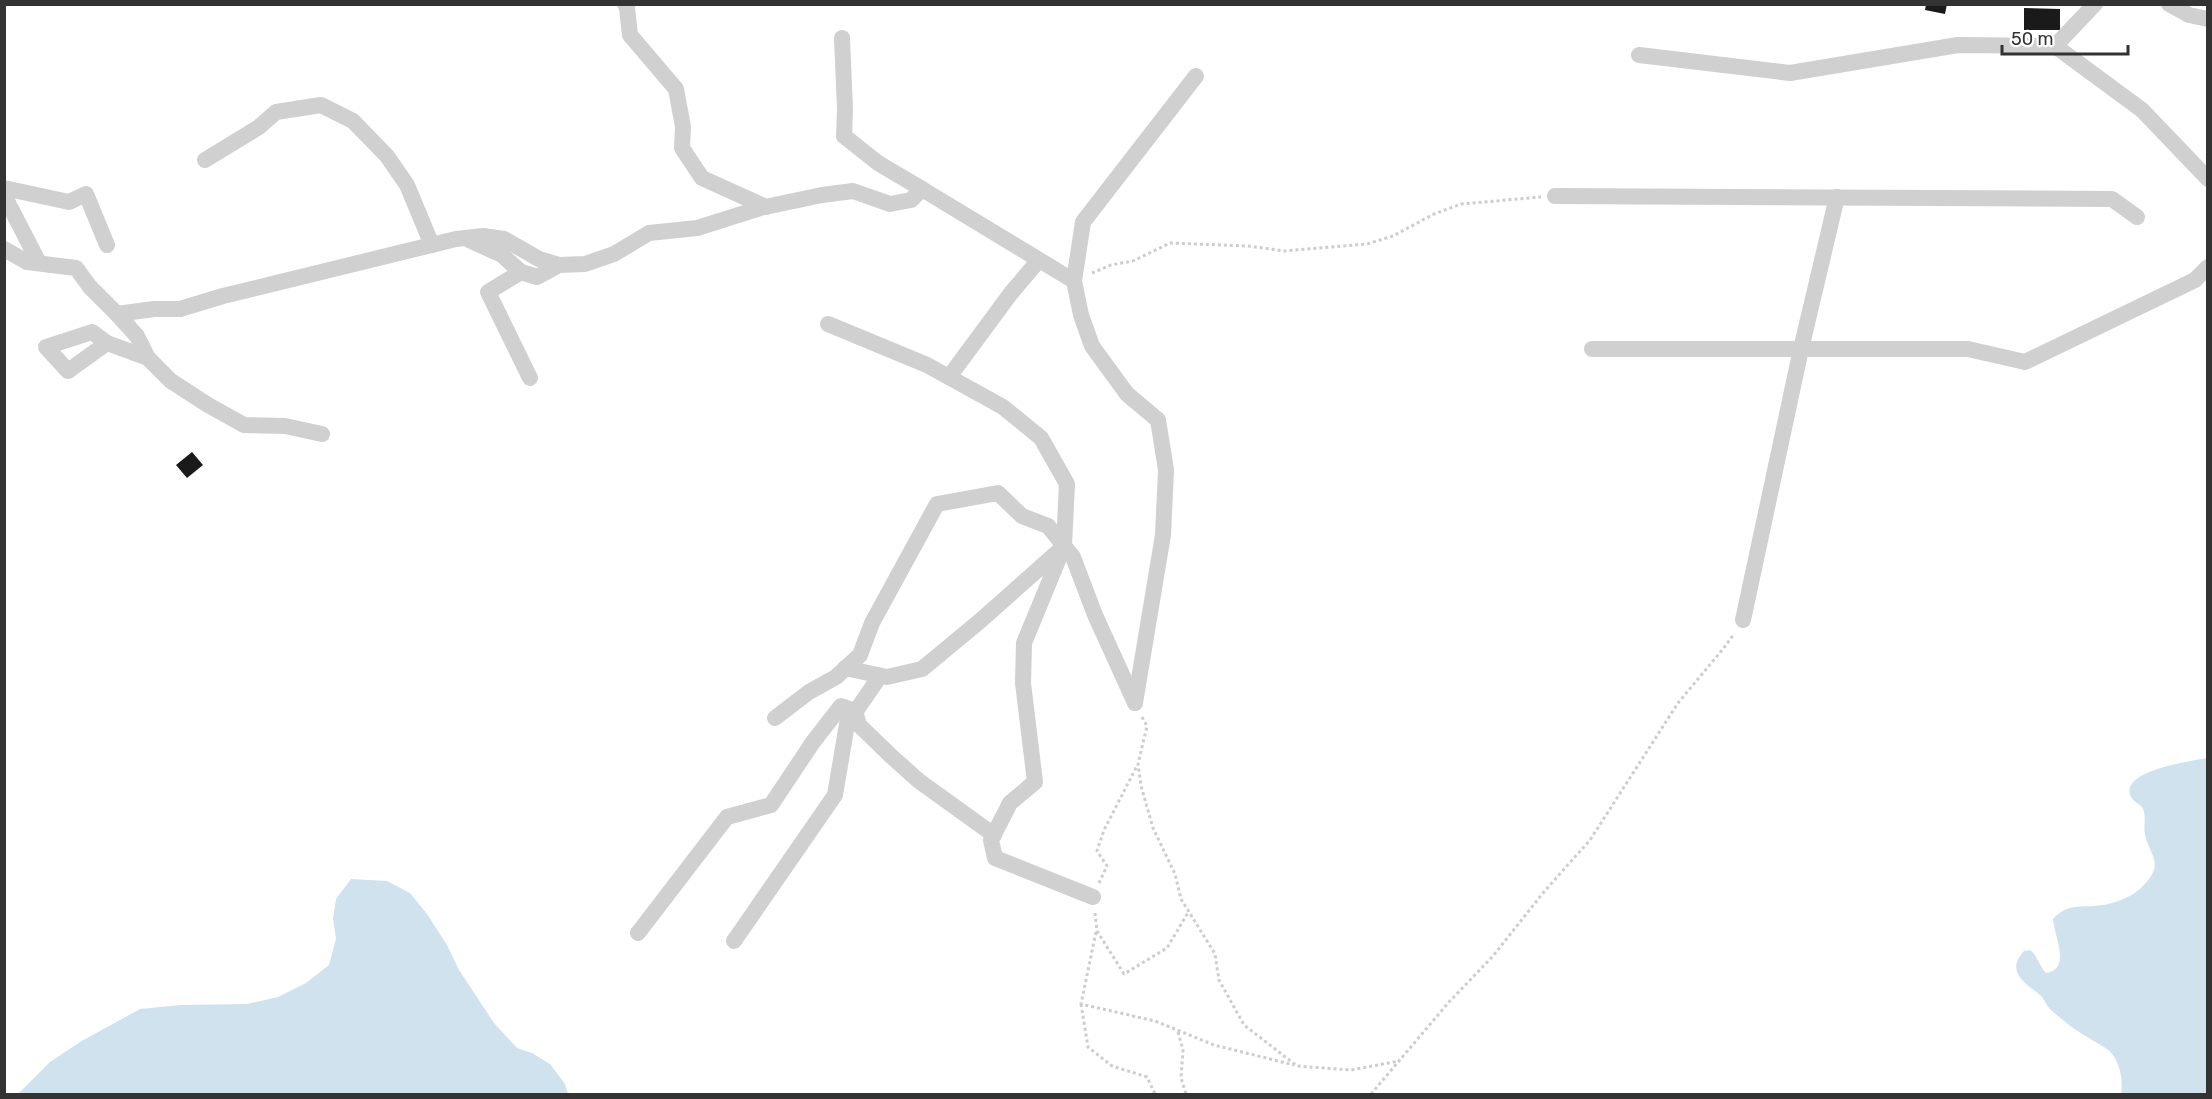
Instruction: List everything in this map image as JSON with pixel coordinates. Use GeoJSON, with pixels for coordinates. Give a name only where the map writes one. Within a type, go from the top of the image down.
{"type":"FeatureCollection","features":[{"type":"Feature","properties":{"kind":"street"},"geometry":{"type":"LineString","coordinates":[[625,4],[630,35],[676,89],[683,127],[682,148],[702,178],[766,207]]}},
{"type":"Feature","properties":{"kind":"street"},"geometry":{"type":"LineString","coordinates":[[2055,46],[2095,4]]}},
{"type":"Feature","properties":{"kind":"street"},"geometry":{"type":"LineString","coordinates":[[2169,4],[2189,15],[2208,19]]}},
{"type":"Feature","properties":{"kind":"street"},"geometry":{"type":"LineString","coordinates":[[842,38],[844,136],[878,163],[1074,281]]}},
{"type":"Feature","properties":{"kind":"street"},"geometry":{"type":"LineString","coordinates":[[1639,55],[1790,73],[1958,45],[2055,46],[2142,110],[2208,179]]}},
{"type":"Feature","properties":{"kind":"street"},"geometry":{"type":"LineString","coordinates":[[1135,703],[1163,535],[1166,470],[1158,420],[1127,394],[1092,346],[1081,315],[1074,281],[1083,222],[1196,76]]}},
{"type":"Feature","properties":{"kind":"street"},"geometry":{"type":"LineString","coordinates":[[205,160],[259,127],[276,112],[321,105],[353,121],[387,156],[407,185],[432,245]]}},
{"type":"Feature","properties":{"kind":"street"},"geometry":{"type":"LineString","coordinates":[[4,188],[69,202],[86,194],[107,245]]}},
{"type":"Feature","properties":{"kind":"street"},"geometry":{"type":"LineString","coordinates":[[117,315],[154,309],[180,309],[223,296],[466,238],[483,236],[504,239],[539,259],[559,265],[585,264],[614,254],[649,233],[697,228],[766,207],[822,195],[853,191],[890,204],[911,200],[922,189]]}},
{"type":"Feature","properties":{"kind":"street"},"geometry":{"type":"LineString","coordinates":[[4,195],[39,263]]}},
{"type":"Feature","properties":{"kind":"street"},"geometry":{"type":"LineString","coordinates":[[1555,196],[2112,199],[2137,217]]}},
{"type":"Feature","properties":{"kind":"street"},"geometry":{"type":"LineString","coordinates":[[1743,620],[1801,349],[1837,197]]}},
{"type":"Feature","properties":{"kind":"street"},"geometry":{"type":"LineString","coordinates":[[466,238],[502,255],[521,272],[537,277],[559,265]]}},
{"type":"Feature","properties":{"kind":"street"},"geometry":{"type":"LineString","coordinates":[[4,249],[27,262],[76,268],[90,287],[137,336],[148,358],[171,381],[208,405],[244,424],[285,426],[322,434]]}},
{"type":"Feature","properties":{"kind":"street"},"geometry":{"type":"LineString","coordinates":[[949,377],[1011,293],[1040,260]]}},
{"type":"Feature","properties":{"kind":"street"},"geometry":{"type":"LineString","coordinates":[[1592,349],[1968,349],[2025,362],[2195,280],[2208,267]]}},
{"type":"Feature","properties":{"kind":"street"},"geometry":{"type":"LineString","coordinates":[[521,272],[488,292],[530,378]]}},
{"type":"Feature","properties":{"kind":"street"},"geometry":{"type":"LineString","coordinates":[[828,324],[927,365],[1003,407],[1041,438],[1067,484],[1064,546],[1024,643],[1023,683],[1035,782],[1010,803],[991,840],[995,858],[1094,897]]}},
{"type":"Feature","properties":{"kind":"street"},"geometry":{"type":"LineString","coordinates":[[107,343],[148,358]]}},
{"type":"Feature","properties":{"kind":"street"},"geometry":{"type":"LineString","coordinates":[[775,718],[860,655],[872,623],[938,504],[998,493],[1022,516],[1048,526],[1072,557],[1099,625],[1135,703]]}},
{"type":"Feature","properties":{"kind":"street"},"geometry":{"type":"LineString","coordinates":[[845,668],[887,677],[922,669],[1064,546]]}},
{"type":"Feature","properties":{"kind":"street"},"geometry":{"type":"LineString","coordinates":[[734,941],[835,795],[847,724],[880,676]]}},
{"type":"Feature","properties":{"kind":"street"},"geometry":{"type":"LineString","coordinates":[[638,933],[728,817],[771,805],[813,742],[841,706],[855,711]]}},
{"type":"Feature","properties":{"kind":"street"},"geometry":{"type":"LineString","coordinates":[[855,711],[858,725],[919,781],[994,835]]}},
{"type":"Feature","properties":{"kind":"path"},"geometry":{"type":"LineString","coordinates":[[1074,281],[1112,265],[1133,261],[1170,243],[1248,246],[1285,251],[1367,244],[1393,236],[1434,214],[1461,204],[1555,196]]}},
{"type":"Feature","properties":{"kind":"path"},"geometry":{"type":"LineString","coordinates":[[1371,1095],[1449,1002],[1493,956],[1543,893],[1590,840],[1678,703],[1724,649],[1743,620]]}},
{"type":"Feature","properties":{"kind":"path"},"geometry":{"type":"LineString","coordinates":[[1135,703],[1147,726],[1138,764],[1104,830],[1097,851],[1107,866],[1094,897],[1096,931],[1081,1004],[1089,1047],[1112,1065],[1147,1077],[1155,1095]]}},
{"type":"Feature","properties":{"kind":"path"},"geometry":{"type":"LineString","coordinates":[[1138,764],[1153,828],[1175,874],[1181,899],[1215,954],[1219,980],[1244,1025],[1297,1066]]}},
{"type":"Feature","properties":{"kind":"path"},"geometry":{"type":"LineString","coordinates":[[1096,931],[1124,974],[1167,948],[1189,911]]}},
{"type":"Feature","properties":{"kind":"path"},"geometry":{"type":"LineString","coordinates":[[1081,1004],[1155,1022],[1214,1045],[1297,1066],[1351,1070],[1401,1061]]}},
{"type":"Feature","properties":{"kind":"path"},"geometry":{"type":"LineString","coordinates":[[1178,1032],[1183,1050],[1181,1078],[1186,1095]]}},
{"type":"Feature","properties":{"kind":"water"},"geometry":{"type":"Polygon","coordinates":[[[2207,758],[2207,1094],[2121,1094],[2122,1080],[2113,1055],[2103,1046],[2074,1029],[2051,1010],[2042,997],[2019,976],[2016,965],[2024,951],[2030,950],[2046,973],[2054,970],[2060,959],[2053,919],[2058,914],[2072,908],[2115,902],[2134,894],[2144,885],[2154,870],[2155,864],[2145,834],[2143,810],[2130,794],[2131,786],[2137,779],[2160,768],[2207,758]]]}},
{"type":"Feature","properties":{"kind":"water"},"geometry":{"type":"Polygon","coordinates":[[[351,879],[387,881],[410,893],[427,914],[447,945],[459,970],[494,1023],[517,1048],[532,1053],[550,1064],[565,1084],[568,1094],[18,1094],[50,1062],[80,1042],[140,1009],[181,1005],[247,1004],[278,997],[306,983],[329,965],[336,939],[333,918],[336,899],[351,879]]]}},
{"type":"Feature","properties":{"kind":"building"},"geometry":{"type":"Polygon","coordinates":[[[1926,4],[1947,4],[1945,14],[1925,10],[1926,4]]]}},
{"type":"Feature","properties":{"kind":"building"},"geometry":{"type":"Polygon","coordinates":[[[2024,8],[2060,9],[2060,30],[2024,30],[2024,8]]]}},
{"type":"Feature","properties":{"kind":"building"},"geometry":{"type":"Polygon","coordinates":[[[192,452],[203,465],[187,478],[176,465],[192,452]]]}}]}
